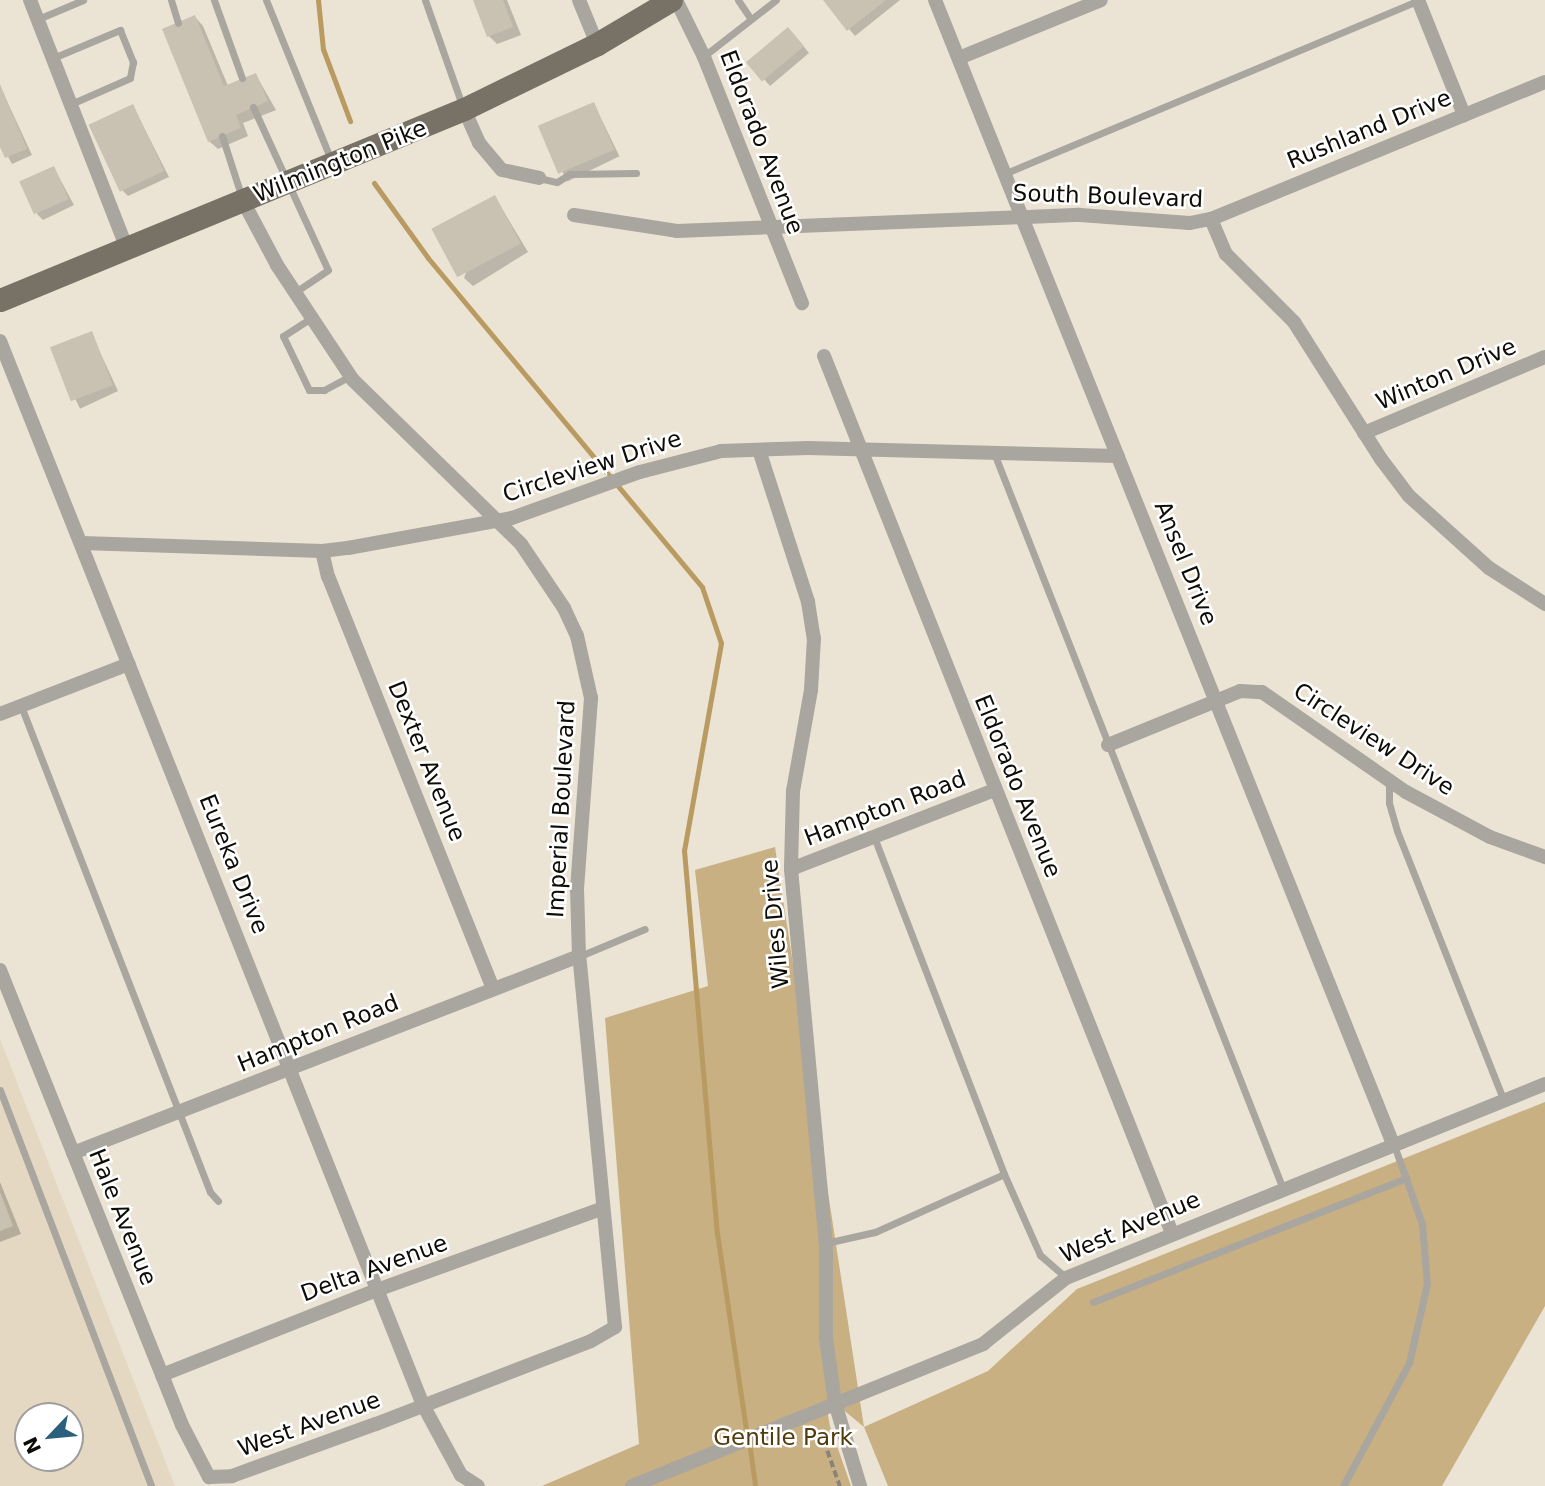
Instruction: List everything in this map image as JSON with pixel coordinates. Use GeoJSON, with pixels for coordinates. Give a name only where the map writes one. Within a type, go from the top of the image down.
{"type":"FeatureCollection","features":[{"type":"Feature","properties":{"kind":"main road","name":"Wilmington Pike"},"geometry":{"type":"LineString","coordinates":[[0,300],[464,109],[597,44],[673,0]]}},
{"type":"Feature","properties":{"kind":"street"},"geometry":{"type":"LineString","coordinates":[[30,0],[127,249]]}},
{"type":"Feature","properties":{"kind":"street"},"geometry":{"type":"LineString","coordinates":[[579,0],[597,44]]}},
{"type":"Feature","properties":{"kind":"street","name":"Eldorado Avenue"},"geometry":{"type":"LineString","coordinates":[[673,0],[704,57],[802,303]]}},
{"type":"Feature","properties":{"kind":"street","name":"Ansel Drive"},"geometry":{"type":"LineString","coordinates":[[934,0],[1006,173],[1394,1144]]}},
{"type":"Feature","properties":{"kind":"street"},"geometry":{"type":"LineString","coordinates":[[959,58],[1101,0]]}},
{"type":"Feature","properties":{"kind":"street"},"geometry":{"type":"LineString","coordinates":[[1418,0],[1464,115]]}},
{"type":"Feature","properties":{"kind":"street","name":"Rushland Drive"},"geometry":{"type":"LineString","coordinates":[[1211,219],[1545,82]]}},
{"type":"Feature","properties":{"kind":"street"},"geometry":{"type":"LineString","coordinates":[[464,109],[479,144],[502,170],[539,177]]}},
{"type":"Feature","properties":{"kind":"street","name":"Imperial Boulevard"},"geometry":{"type":"LineString","coordinates":[[243,201],[295,292],[350,376],[386,417],[521,544],[564,608],[586,667],[591,730],[577,889],[579,956],[615,1327]]}},
{"type":"Feature","properties":{"kind":"street","name":"South Boulevard"},"geometry":{"type":"LineString","coordinates":[[574,215],[677,231],[1023,216],[1080,215],[1154,223],[1211,219],[1226,254],[1294,322],[1364,433],[1437,525],[1489,568],[1545,604]]}},
{"type":"Feature","properties":{"kind":"street","name":"Eureka Drive"},"geometry":{"type":"LineString","coordinates":[[0,341],[423,1405]]}},
{"type":"Feature","properties":{"kind":"street","name":"Eldorado Avenue"},"geometry":{"type":"LineString","coordinates":[[824,356],[1172,1233]]}},
{"type":"Feature","properties":{"kind":"street","name":"Winton Drive"},"geometry":{"type":"LineString","coordinates":[[1364,433],[1545,357]]}},
{"type":"Feature","properties":{"kind":"street","name":"Circleview Drive"},"geometry":{"type":"LineString","coordinates":[[82,543],[322,551],[497,520],[590,491],[640,472],[705,454],[759,450],[860,450],[1118,456]]}},
{"type":"Feature","properties":{"kind":"street","name":"Wiles Drive"},"geometry":{"type":"LineString","coordinates":[[759,450],[808,602],[814,638],[811,690],[793,791],[791,869],[826,1243],[826,1338],[835,1403],[860,1486]]}},
{"type":"Feature","properties":{"kind":"street","name":"Dexter Avenue"},"geometry":{"type":"LineString","coordinates":[[322,551],[492,987]]}},
{"type":"Feature","properties":{"kind":"street"},"geometry":{"type":"LineString","coordinates":[[0,714],[129,664]]}},
{"type":"Feature","properties":{"kind":"street","name":"Circleview Drive"},"geometry":{"type":"LineString","coordinates":[[1217,701],[1240,691],[1262,692],[1389,781],[1490,837],[1545,857]]}},
{"type":"Feature","properties":{"kind":"street"},"geometry":{"type":"LineString","coordinates":[[1108,745],[1217,701]]}},
{"type":"Feature","properties":{"kind":"street","name":"Hampton Road"},"geometry":{"type":"LineString","coordinates":[[791,869],[995,790]]}},
{"type":"Feature","properties":{"kind":"street","name":"Hampton Road"},"geometry":{"type":"LineString","coordinates":[[74,1153],[492,987],[579,956]]}},
{"type":"Feature","properties":{"kind":"street","name":"Hale Avenue"},"geometry":{"type":"LineString","coordinates":[[0,970],[202,1472],[209,1477]]}},
{"type":"Feature","properties":{"kind":"street","name":"West Avenue"},"geometry":{"type":"LineString","coordinates":[[632,1486],[983,1344],[1066,1278],[1545,1084]]}},
{"type":"Feature","properties":{"kind":"street","name":"Delta Avenue"},"geometry":{"type":"LineString","coordinates":[[162,1374],[377,1290],[603,1208]]}},
{"type":"Feature","properties":{"kind":"street","name":"West Avenue"},"geometry":{"type":"LineString","coordinates":[[209,1477],[232,1476],[591,1341],[615,1327]]}},
{"type":"Feature","properties":{"kind":"street"},"geometry":{"type":"LineString","coordinates":[[423,1405],[461,1475],[478,1486]]}},
{"type":"Feature","properties":{"kind":"lane"},"geometry":{"type":"LineString","coordinates":[[37,19],[83,0]]}},
{"type":"Feature","properties":{"kind":"lane"},"geometry":{"type":"LineString","coordinates":[[171,0],[178,23]]}},
{"type":"Feature","properties":{"kind":"lane"},"geometry":{"type":"LineString","coordinates":[[214,0],[242,78]]}},
{"type":"Feature","properties":{"kind":"lane"},"geometry":{"type":"LineString","coordinates":[[266,0],[332,164]]}},
{"type":"Feature","properties":{"kind":"lane"},"geometry":{"type":"LineString","coordinates":[[425,0],[464,109]]}},
{"type":"Feature","properties":{"kind":"lane"},"geometry":{"type":"LineString","coordinates":[[738,0],[751,19]]}},
{"type":"Feature","properties":{"kind":"lane"},"geometry":{"type":"LineString","coordinates":[[704,57],[776,0]]}},
{"type":"Feature","properties":{"kind":"lane"},"geometry":{"type":"LineString","coordinates":[[1006,173],[1418,0]]}},
{"type":"Feature","properties":{"kind":"lane"},"geometry":{"type":"LineString","coordinates":[[52,58],[120,30],[133,62],[130,78],[70,104]]}},
{"type":"Feature","properties":{"kind":"lane"},"geometry":{"type":"LineString","coordinates":[[253,107],[285,184],[328,270],[295,292]]}},
{"type":"Feature","properties":{"kind":"lane"},"geometry":{"type":"LineString","coordinates":[[222,136],[243,201]]}},
{"type":"Feature","properties":{"kind":"lane"},"geometry":{"type":"LineString","coordinates":[[539,177],[557,182],[570,174],[636,173]]}},
{"type":"Feature","properties":{"kind":"lane"},"geometry":{"type":"LineString","coordinates":[[311,318],[283,336],[309,390],[324,390],[350,376]]}},
{"type":"Feature","properties":{"kind":"lane"},"geometry":{"type":"LineString","coordinates":[[994,453],[1283,1189]]}},
{"type":"Feature","properties":{"kind":"lane"},"geometry":{"type":"LineString","coordinates":[[21,706],[179,1113],[218,1201]]}},
{"type":"Feature","properties":{"kind":"lane"},"geometry":{"type":"LineString","coordinates":[[1389,781],[1389,803],[1397,831],[1504,1101]]}},
{"type":"Feature","properties":{"kind":"lane"},"geometry":{"type":"LineString","coordinates":[[874,837],[1004,1174],[1040,1255],[1066,1278]]}},
{"type":"Feature","properties":{"kind":"lane"},"geometry":{"type":"LineString","coordinates":[[579,956],[645,929]]}},
{"type":"Feature","properties":{"kind":"lane"},"geometry":{"type":"LineString","coordinates":[[0,1090],[151,1486]]}},
{"type":"Feature","properties":{"kind":"lane"},"geometry":{"type":"LineString","coordinates":[[1343,1486],[1409,1363],[1423,1315],[1427,1255],[1394,1144]]}},
{"type":"Feature","properties":{"kind":"lane"},"geometry":{"type":"LineString","coordinates":[[826,1243],[875,1232],[1004,1174]]}},
{"type":"Feature","properties":{"kind":"lane"},"geometry":{"type":"LineString","coordinates":[[1093,1302],[1406,1178]]}},
{"type":"Feature","properties":{"kind":"path"},"geometry":{"type":"LineString","coordinates":[[798,1418],[805,1433],[821,1436],[840,1486]]}},
{"type":"Feature","properties":{"kind":"shaded area"},"geometry":{"type":"Polygon","coordinates":[[[0,1039],[175,1486],[0,1486],[0,1039]]]}},
{"type":"Feature","properties":{"kind":"green space","name":"Gentile Park"},"geometry":{"type":"Polygon","coordinates":[[[775,847],[864,1427],[835,1403],[828,1415],[851,1486],[542,1486],[639,1444],[605,1018],[708,986],[695,870],[775,847]]]}},
{"type":"Feature","properties":{"kind":"green space"},"geometry":{"type":"Polygon","coordinates":[[[1545,1102],[1545,1306],[1442,1486],[888,1486],[864,1427],[988,1371],[1077,1289],[1545,1102]]]}},
{"type":"Feature","properties":{"kind":"building"},"geometry":{"type":"Polygon","coordinates":[[[473,0],[503,0],[513,27],[487,37],[473,0]]]}},
{"type":"Feature","properties":{"kind":"building"},"geometry":{"type":"Polygon","coordinates":[[[823,0],[886,0],[847,31],[823,0]]]}},
{"type":"Feature","properties":{"kind":"building"},"geometry":{"type":"Polygon","coordinates":[[[195,15],[224,86],[256,73],[268,101],[236,115],[241,128],[208,142],[162,29],[195,15]]]}},
{"type":"Feature","properties":{"kind":"building"},"geometry":{"type":"Polygon","coordinates":[[[788,27],[804,46],[762,82],[746,62],[788,27]]]}},
{"type":"Feature","properties":{"kind":"building"},"geometry":{"type":"Polygon","coordinates":[[[0,84],[27,149],[5,158],[0,147],[0,84]]]}},
{"type":"Feature","properties":{"kind":"building"},"geometry":{"type":"Polygon","coordinates":[[[594,102],[614,150],[558,174],[538,126],[594,102]]]}},
{"type":"Feature","properties":{"kind":"building"},"geometry":{"type":"Polygon","coordinates":[[[133,104],[164,171],[120,192],[89,125],[133,104]]]}},
{"type":"Feature","properties":{"kind":"building"},"geometry":{"type":"Polygon","coordinates":[[[54,166],[69,199],[34,214],[19,181],[54,166]]]}},
{"type":"Feature","properties":{"kind":"building"},"geometry":{"type":"Polygon","coordinates":[[[495,195],[521,244],[457,277],[431,229],[495,195]]]}},
{"type":"Feature","properties":{"kind":"building"},"geometry":{"type":"Polygon","coordinates":[[[92,331],[113,385],[71,401],[50,347],[92,331]]]}},
{"type":"Feature","properties":{"kind":"building"},"geometry":{"type":"Polygon","coordinates":[[[0,1192],[13,1226],[0,1231],[0,1192]]]}},
{"type":"Feature","properties":{"kind":"waterway"},"geometry":{"type":"LineString","coordinates":[[318,0],[323,49],[350,121]]}},
{"type":"Feature","properties":{"kind":"waterway"},"geometry":{"type":"LineString","coordinates":[[374,183],[428,258],[702,587],[721,643],[684,850],[717,1233],[746,1429]]}},
{"type":"Feature","properties":{"kind":"waterway"},"geometry":{"type":"LineString","coordinates":[[750,1449],[755,1486]]}}]}
